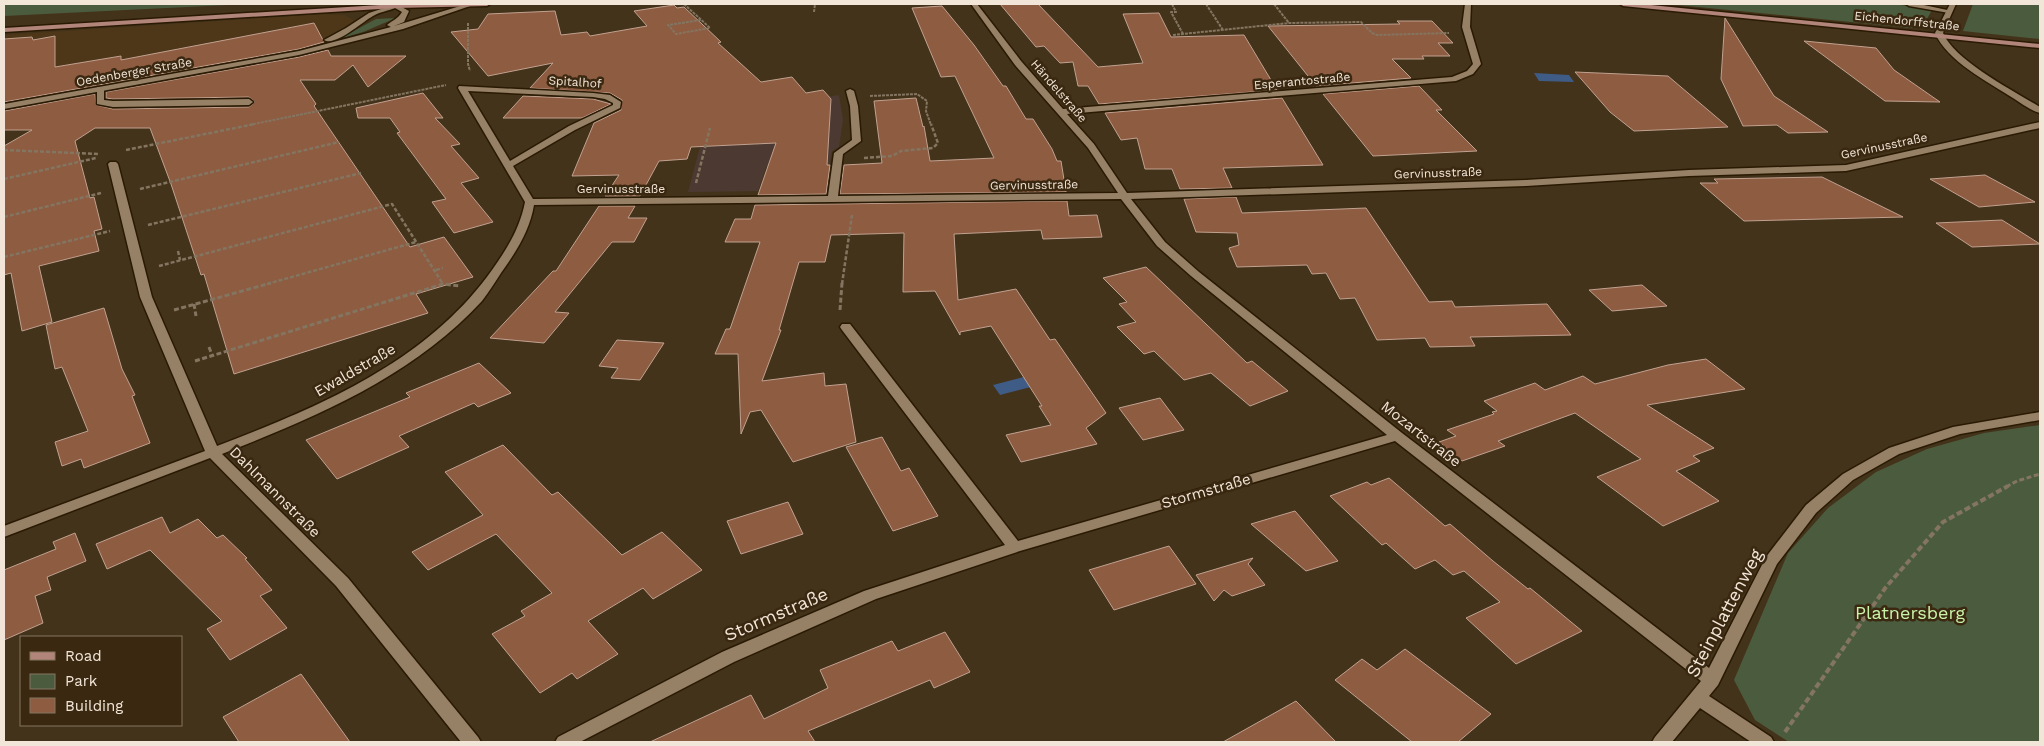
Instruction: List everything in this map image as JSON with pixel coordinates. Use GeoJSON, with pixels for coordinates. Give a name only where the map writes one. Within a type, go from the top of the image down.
{"type":"FeatureCollection","features":[{"type":"Feature","properties":{"kind":"street"},"geometry":{"type":"LineString","coordinates":[[396,6],[408,4]]}},
{"type":"Feature","properties":{"kind":"street","name":"Oedenberger Straße"},"geometry":{"type":"LineString","coordinates":[[4,107],[323,48],[470,4]]}},
{"type":"Feature","properties":{"kind":"street"},"geometry":{"type":"LineString","coordinates":[[4,30],[396,6],[487,4]]}},
{"type":"Feature","properties":{"kind":"street","name":"Händelstraße"},"geometry":{"type":"LineString","coordinates":[[974,4],[1018,63],[1091,146],[1125,196]]}},
{"type":"Feature","properties":{"kind":"street","name":"Esperantostraße"},"geometry":{"type":"LineString","coordinates":[[1061,112],[1453,79],[1466,75],[1474,70],[1477,64],[1466,27],[1468,4]]}},
{"type":"Feature","properties":{"kind":"street","name":"Eichendorffstraße"},"geometry":{"type":"LineString","coordinates":[[1623,4],[2040,46]]}},
{"type":"Feature","properties":{"kind":"street"},"geometry":{"type":"LineString","coordinates":[[1909,4],[1951,7],[1938,36],[1946,47],[1972,67],[2040,111]]}},
{"type":"Feature","properties":{"kind":"street","name":"Oedenberger Straße"},"geometry":{"type":"LineString","coordinates":[[268,59],[324,42],[349,30],[371,14],[396,6],[406,11],[401,20],[380,31]]}},
{"type":"Feature","properties":{"kind":"street"},"geometry":{"type":"LineString","coordinates":[[458,86],[509,165],[530,202]]}},
{"type":"Feature","properties":{"kind":"street","name":"Spitalhof"},"geometry":{"type":"LineString","coordinates":[[458,86],[593,95],[608,97],[617,102],[617,106],[612,110],[572,128],[509,165]]}},
{"type":"Feature","properties":{"kind":"street"},"geometry":{"type":"LineString","coordinates":[[100,90],[100,102],[113,104],[249,102]]}},
{"type":"Feature","properties":{"kind":"street"},"geometry":{"type":"LineString","coordinates":[[832,200],[840,153],[857,141],[851,94]]}},
{"type":"Feature","properties":{"kind":"street","name":"Gervinusstraße"},"geometry":{"type":"LineString","coordinates":[[530,202],[1125,196],[1516,183],[1689,173],[1846,168],[2040,125]]}},
{"type":"Feature","properties":{"kind":"street","name":"Dahlmannstraße"},"geometry":{"type":"LineString","coordinates":[[113,164],[146,297],[213,453],[342,582],[472,742]]}},
{"type":"Feature","properties":{"kind":"street","name":"Mozartstraße"},"geometry":{"type":"LineString","coordinates":[[1125,196],[1161,244],[1195,274],[1396,436],[1712,680]]}},
{"type":"Feature","properties":{"kind":"street","name":"Ewaldstraße"},"geometry":{"type":"LineString","coordinates":[[4,532],[213,453],[315,411],[372,380],[430,343],[460,319],[484,292],[522,232],[530,202]]}},
{"type":"Feature","properties":{"kind":"street"},"geometry":{"type":"LineString","coordinates":[[846,327],[1014,546]]}},
{"type":"Feature","properties":{"kind":"street","name":"Steinplattenweg"},"geometry":{"type":"LineString","coordinates":[[1661,742],[1712,680],[1771,561],[1811,509],[1848,477],[1894,451],[1958,430],[2040,416]]}},
{"type":"Feature","properties":{"kind":"street","name":"Stormstraße"},"geometry":{"type":"LineString","coordinates":[[564,742],[736,653],[870,595],[1014,546],[1396,436]]}},
{"type":"Feature","properties":{"kind":"street"},"geometry":{"type":"LineString","coordinates":[[1699,698],[1765,742]]}},
{"type":"Feature","properties":{"kind":"path"},"geometry":{"type":"LineString","coordinates":[[684,4],[710,28],[676,34],[668,25],[701,20]]}},
{"type":"Feature","properties":{"kind":"path"},"geometry":{"type":"LineString","coordinates":[[814,4],[814,12]]}},
{"type":"Feature","properties":{"kind":"path"},"geometry":{"type":"LineString","coordinates":[[1172,4],[1176,12],[1171,12],[1183,34]]}},
{"type":"Feature","properties":{"kind":"path"},"geometry":{"type":"LineString","coordinates":[[1206,4],[1223,30]]}},
{"type":"Feature","properties":{"kind":"path"},"geometry":{"type":"LineString","coordinates":[[1274,4],[1289,23]]}},
{"type":"Feature","properties":{"kind":"path"},"geometry":{"type":"LineString","coordinates":[[452,10],[468,13],[468,64],[471,74]]}},
{"type":"Feature","properties":{"kind":"path"},"geometry":{"type":"LineString","coordinates":[[1173,35],[1289,23],[1361,22],[1372,33],[1377,35],[1467,33]]}},
{"type":"Feature","properties":{"kind":"path"},"geometry":{"type":"LineString","coordinates":[[124,151],[458,86]]}},
{"type":"Feature","properties":{"kind":"path"},"geometry":{"type":"LineString","coordinates":[[838,160],[892,156],[901,151],[932,148],[938,143],[926,112],[927,101],[917,94],[851,94]]}},
{"type":"Feature","properties":{"kind":"path"},"geometry":{"type":"LineString","coordinates":[[692,201],[710,128]]}},
{"type":"Feature","properties":{"kind":"path"},"geometry":{"type":"LineString","coordinates":[[4,217],[120,191],[156,185],[339,142]]}},
{"type":"Feature","properties":{"kind":"path"},"geometry":{"type":"LineString","coordinates":[[142,147],[145,152]]}},
{"type":"Feature","properties":{"kind":"path"},"geometry":{"type":"LineString","coordinates":[[4,150],[101,154]]}},
{"type":"Feature","properties":{"kind":"path"},"geometry":{"type":"LineString","coordinates":[[4,179],[98,157]]}},
{"type":"Feature","properties":{"kind":"path"},"geometry":{"type":"LineString","coordinates":[[4,257],[170,220],[361,173]]}},
{"type":"Feature","properties":{"kind":"path"},"geometry":{"type":"LineString","coordinates":[[154,180],[156,185]]}},
{"type":"Feature","properties":{"kind":"path"},"geometry":{"type":"LineString","coordinates":[[846,327],[839,307],[855,200]]}},
{"type":"Feature","properties":{"kind":"path"},"geometry":{"type":"LineString","coordinates":[[140,271],[392,204],[436,270],[443,284]]}},
{"type":"Feature","properties":{"kind":"path"},"geometry":{"type":"LineString","coordinates":[[154,315],[416,242]]}},
{"type":"Feature","properties":{"kind":"path"},"geometry":{"type":"LineString","coordinates":[[178,251],[180,261]]}},
{"type":"Feature","properties":{"kind":"path"},"geometry":{"type":"LineString","coordinates":[[436,270],[444,268]]}},
{"type":"Feature","properties":{"kind":"path"},"geometry":{"type":"LineString","coordinates":[[176,366],[443,284],[468,287],[484,292]]}},
{"type":"Feature","properties":{"kind":"path"},"geometry":{"type":"LineString","coordinates":[[194,304],[196,316]]}},
{"type":"Feature","properties":{"kind":"path"},"geometry":{"type":"LineString","coordinates":[[209,347],[212,355]]}},
{"type":"Feature","properties":{"kind":"path"},"geometry":{"type":"LineString","coordinates":[[1787,730],[1886,587],[1943,522],[2017,481],[2040,474]]}},
{"type":"Feature","properties":{"kind":"shaded area"},"geometry":{"type":"Polygon","coordinates":[[[324,14],[345,15],[353,20],[353,24],[336,33],[281,54],[4,104],[4,35],[324,14]]]}},
{"type":"Feature","properties":{"kind":"shaded area"},"geometry":{"type":"Polygon","coordinates":[[[839,95],[843,120],[839,147],[832,151],[829,166],[766,167],[758,191],[688,192],[705,128],[793,102],[839,95]]]}},
{"type":"Feature","properties":{"kind":"green space"},"geometry":{"type":"Polygon","coordinates":[[[4,4],[248,4],[4,16],[4,4]]]}},
{"type":"Feature","properties":{"kind":"green space"},"geometry":{"type":"Polygon","coordinates":[[[1668,4],[1895,4],[1932,10],[1924,24],[1911,28],[1668,4]]]}},
{"type":"Feature","properties":{"kind":"green space"},"geometry":{"type":"Polygon","coordinates":[[[1973,4],[2040,4],[2040,39],[1963,31],[1973,4]]]}},
{"type":"Feature","properties":{"kind":"green space"},"geometry":{"type":"Polygon","coordinates":[[[396,18],[363,32],[339,39],[376,19],[396,18]]]}},
{"type":"Feature","properties":{"kind":"green space","name":"Platnersberg"},"geometry":{"type":"Polygon","coordinates":[[[2040,425],[2040,742],[1789,742],[1755,720],[1734,680],[1788,553],[1828,508],[1876,472],[1927,449],[1984,433],[2040,425]]]}},
{"type":"Feature","properties":{"kind":"water"},"geometry":{"type":"Polygon","coordinates":[[[1534,73],[1569,75],[1574,82],[1539,81],[1534,73]]]}},
{"type":"Feature","properties":{"kind":"water"},"geometry":{"type":"Polygon","coordinates":[[[1024,377],[1031,387],[1000,395],[993,385],[1024,377]]]}},
{"type":"Feature","properties":{"kind":"building"},"geometry":{"type":"Polygon","coordinates":[[[1000,4],[1038,4],[1098,67],[1143,63],[1123,14],[1159,13],[1171,37],[1244,35],[1277,90],[1099,104],[1088,86],[1078,86],[1073,62],[1060,63],[1044,46],[1036,47],[1000,4]]]}},
{"type":"Feature","properties":{"kind":"building"},"geometry":{"type":"Polygon","coordinates":[[[674,5],[677,8],[684,7],[721,42],[718,43],[761,82],[792,77],[806,93],[823,90],[831,99],[827,165],[830,165],[826,194],[758,195],[776,143],[691,147],[687,159],[659,161],[640,196],[605,196],[619,175],[572,176],[594,123],[621,110],[622,100],[610,93],[530,88],[553,63],[488,76],[451,32],[478,29],[488,14],[555,11],[561,35],[587,32],[590,36],[647,26],[634,11],[674,5]]]}},
{"type":"Feature","properties":{"kind":"building"},"geometry":{"type":"Polygon","coordinates":[[[942,6],[974,45],[1003,86],[1006,86],[1026,119],[1033,119],[1052,149],[1057,161],[1061,161],[1066,192],[840,194],[844,165],[882,163],[874,101],[916,98],[924,126],[930,161],[994,158],[955,76],[941,77],[912,8],[942,6]]]}},
{"type":"Feature","properties":{"kind":"building"},"geometry":{"type":"Polygon","coordinates":[[[1725,18],[1774,96],[1828,132],[1788,133],[1777,125],[1743,126],[1721,79],[1725,18]]]}},
{"type":"Feature","properties":{"kind":"building"},"geometry":{"type":"Polygon","coordinates":[[[1397,21],[1432,21],[1453,43],[1438,43],[1450,56],[1422,56],[1424,59],[1392,59],[1411,78],[1316,86],[1268,26],[1400,24],[1397,21]]]}},
{"type":"Feature","properties":{"kind":"building"},"geometry":{"type":"Polygon","coordinates":[[[314,23],[324,42],[299,49],[4,102],[4,39],[32,37],[33,40],[55,36],[55,67],[121,56],[121,60],[314,23]]]}},
{"type":"Feature","properties":{"kind":"building"},"geometry":{"type":"Polygon","coordinates":[[[1804,41],[1876,48],[1894,70],[1940,102],[1885,101],[1804,41]]]}},
{"type":"Feature","properties":{"kind":"building"},"geometry":{"type":"Polygon","coordinates":[[[328,50],[331,56],[406,56],[368,87],[353,65],[335,80],[300,80],[316,104],[314,106],[410,247],[444,237],[473,277],[416,294],[428,313],[234,374],[204,274],[201,275],[150,128],[95,128],[75,141],[90,198],[94,197],[102,229],[94,231],[99,251],[39,266],[52,322],[22,331],[11,273],[4,275],[4,146],[32,130],[4,130],[4,111],[95,94],[96,105],[113,109],[249,107],[255,102],[249,97],[113,99],[106,98],[106,92],[328,50]]]}},
{"type":"Feature","properties":{"kind":"building"},"geometry":{"type":"Polygon","coordinates":[[[1575,72],[1668,76],[1728,127],[1634,131],[1610,112],[1575,72]]]}},
{"type":"Feature","properties":{"kind":"building"},"geometry":{"type":"Polygon","coordinates":[[[1419,86],[1442,110],[1436,110],[1477,151],[1373,156],[1323,94],[1419,86]]]}},
{"type":"Feature","properties":{"kind":"building"},"geometry":{"type":"Polygon","coordinates":[[[423,93],[443,118],[435,118],[460,144],[451,146],[479,178],[461,183],[493,222],[454,233],[432,202],[446,199],[397,133],[400,132],[390,118],[358,118],[356,108],[423,93]]]}},
{"type":"Feature","properties":{"kind":"building"},"geometry":{"type":"Polygon","coordinates":[[[523,96],[593,99],[611,104],[582,118],[503,118],[523,96]]]}},
{"type":"Feature","properties":{"kind":"building"},"geometry":{"type":"Polygon","coordinates":[[[1282,98],[1323,165],[1223,168],[1232,188],[1180,189],[1172,169],[1145,169],[1137,138],[1121,140],[1105,113],[1282,98]]]}},
{"type":"Feature","properties":{"kind":"building"},"geometry":{"type":"Polygon","coordinates":[[[1985,175],[2035,202],[1979,207],[1930,179],[1985,175]]]}},
{"type":"Feature","properties":{"kind":"building"},"geometry":{"type":"Polygon","coordinates":[[[1822,177],[1903,217],[1744,221],[1700,183],[1718,183],[1714,179],[1822,177]]]}},
{"type":"Feature","properties":{"kind":"building"},"geometry":{"type":"Polygon","coordinates":[[[1236,197],[1242,213],[1366,208],[1429,302],[1452,301],[1455,307],[1547,304],[1571,335],[1470,337],[1475,346],[1430,347],[1425,338],[1377,340],[1355,298],[1340,299],[1326,273],[1312,274],[1307,265],[1237,267],[1229,248],[1239,245],[1237,233],[1196,232],[1184,199],[1236,197]]]}},
{"type":"Feature","properties":{"kind":"building"},"geometry":{"type":"Polygon","coordinates":[[[1067,201],[1069,216],[1097,215],[1102,237],[1043,239],[1041,230],[954,234],[958,300],[1016,289],[1050,340],[1055,339],[1106,413],[1086,428],[1097,444],[1021,462],[1006,435],[1051,425],[1039,406],[1042,406],[991,326],[960,332],[960,335],[935,291],[903,292],[904,233],[831,235],[825,262],[799,262],[779,330],[781,330],[762,381],[824,373],[825,386],[846,384],[856,442],[793,462],[761,410],[750,412],[741,434],[738,354],[715,354],[726,329],[730,329],[760,242],[725,242],[735,219],[751,219],[755,205],[1067,201]]]}},
{"type":"Feature","properties":{"kind":"building"},"geometry":{"type":"Polygon","coordinates":[[[599,206],[635,206],[628,218],[647,218],[634,242],[612,242],[555,312],[569,313],[544,343],[490,338],[553,271],[556,271],[599,206]]]}},
{"type":"Feature","properties":{"kind":"building"},"geometry":{"type":"Polygon","coordinates":[[[2002,220],[2040,244],[1972,247],[1936,223],[2002,220]]]}},
{"type":"Feature","properties":{"kind":"building"},"geometry":{"type":"Polygon","coordinates":[[[1146,267],[1247,363],[1252,361],[1288,391],[1250,406],[1211,373],[1184,380],[1154,351],[1144,354],[1117,327],[1136,322],[1119,304],[1127,302],[1103,278],[1146,267]]]}},
{"type":"Feature","properties":{"kind":"building"},"geometry":{"type":"Polygon","coordinates":[[[1642,285],[1667,306],[1612,311],[1589,290],[1642,285]]]}},
{"type":"Feature","properties":{"kind":"building"},"geometry":{"type":"Polygon","coordinates":[[[104,308],[122,369],[135,395],[132,396],[150,443],[84,468],[81,459],[62,466],[55,442],[88,431],[62,367],[55,369],[46,325],[104,308]]]}},
{"type":"Feature","properties":{"kind":"building"},"geometry":{"type":"Polygon","coordinates":[[[617,340],[664,343],[640,380],[611,378],[618,368],[599,366],[617,340]]]}},
{"type":"Feature","properties":{"kind":"building"},"geometry":{"type":"Polygon","coordinates":[[[1706,359],[1745,389],[1647,405],[1714,448],[1693,456],[1700,461],[1676,471],[1719,501],[1663,526],[1597,477],[1641,459],[1575,413],[1498,441],[1505,446],[1462,461],[1439,442],[1456,436],[1447,430],[1494,414],[1492,412],[1497,411],[1484,401],[1535,383],[1545,390],[1583,376],[1595,384],[1668,365],[1706,359]]]}},
{"type":"Feature","properties":{"kind":"building"},"geometry":{"type":"Polygon","coordinates":[[[479,363],[511,393],[478,407],[474,403],[399,436],[409,447],[337,479],[306,440],[410,397],[406,393],[479,363]]]}},
{"type":"Feature","properties":{"kind":"building"},"geometry":{"type":"Polygon","coordinates":[[[1160,398],[1184,430],[1143,440],[1119,408],[1160,398]]]}},
{"type":"Feature","properties":{"kind":"building"},"geometry":{"type":"Polygon","coordinates":[[[882,437],[901,471],[909,468],[938,516],[893,531],[846,447],[882,437]]]}},
{"type":"Feature","properties":{"kind":"building"},"geometry":{"type":"Polygon","coordinates":[[[503,445],[552,495],[558,492],[622,555],[662,532],[702,570],[653,599],[643,588],[588,621],[618,654],[577,679],[572,673],[540,693],[492,634],[525,616],[521,611],[552,593],[496,534],[428,570],[412,552],[483,515],[445,472],[503,445]]]}},
{"type":"Feature","properties":{"kind":"building"},"geometry":{"type":"Polygon","coordinates":[[[1389,478],[1445,526],[1450,524],[1493,561],[1528,589],[1530,588],[1582,631],[1516,664],[1466,618],[1500,602],[1464,571],[1453,575],[1435,560],[1415,569],[1386,543],[1382,545],[1330,496],[1367,482],[1371,485],[1389,478]]]}},
{"type":"Feature","properties":{"kind":"building"},"geometry":{"type":"Polygon","coordinates":[[[788,502],[803,534],[741,554],[727,521],[788,502]]]}},
{"type":"Feature","properties":{"kind":"building"},"geometry":{"type":"Polygon","coordinates":[[[1295,511],[1338,561],[1306,571],[1251,524],[1295,511]]]}},
{"type":"Feature","properties":{"kind":"building"},"geometry":{"type":"Polygon","coordinates":[[[162,517],[170,533],[198,519],[217,538],[223,535],[247,558],[245,559],[272,590],[260,596],[287,628],[230,660],[207,629],[222,621],[150,550],[107,569],[96,544],[162,517]]]}},
{"type":"Feature","properties":{"kind":"building"},"geometry":{"type":"Polygon","coordinates":[[[75,533],[86,561],[47,577],[51,590],[35,596],[43,623],[4,640],[4,570],[56,549],[53,542],[75,533]]]}},
{"type":"Feature","properties":{"kind":"building"},"geometry":{"type":"Polygon","coordinates":[[[1169,546],[1196,584],[1114,610],[1089,570],[1169,546]]]}},
{"type":"Feature","properties":{"kind":"building"},"geometry":{"type":"Polygon","coordinates":[[[1253,558],[1248,564],[1265,585],[1232,596],[1224,590],[1214,601],[1196,575],[1253,558]]]}},
{"type":"Feature","properties":{"kind":"building"},"geometry":{"type":"Polygon","coordinates":[[[945,632],[970,672],[934,688],[930,680],[808,731],[815,742],[650,742],[751,695],[764,719],[828,688],[820,670],[892,641],[898,651],[945,632]]]}},
{"type":"Feature","properties":{"kind":"building"},"geometry":{"type":"Polygon","coordinates":[[[1405,649],[1491,714],[1458,742],[1412,742],[1335,680],[1362,659],[1377,670],[1405,649]]]}},
{"type":"Feature","properties":{"kind":"building"},"geometry":{"type":"Polygon","coordinates":[[[301,674],[350,742],[239,742],[223,717],[301,674]]]}},
{"type":"Feature","properties":{"kind":"building"},"geometry":{"type":"Polygon","coordinates":[[[1296,701],[1336,742],[1223,742],[1296,701]]]}}]}
